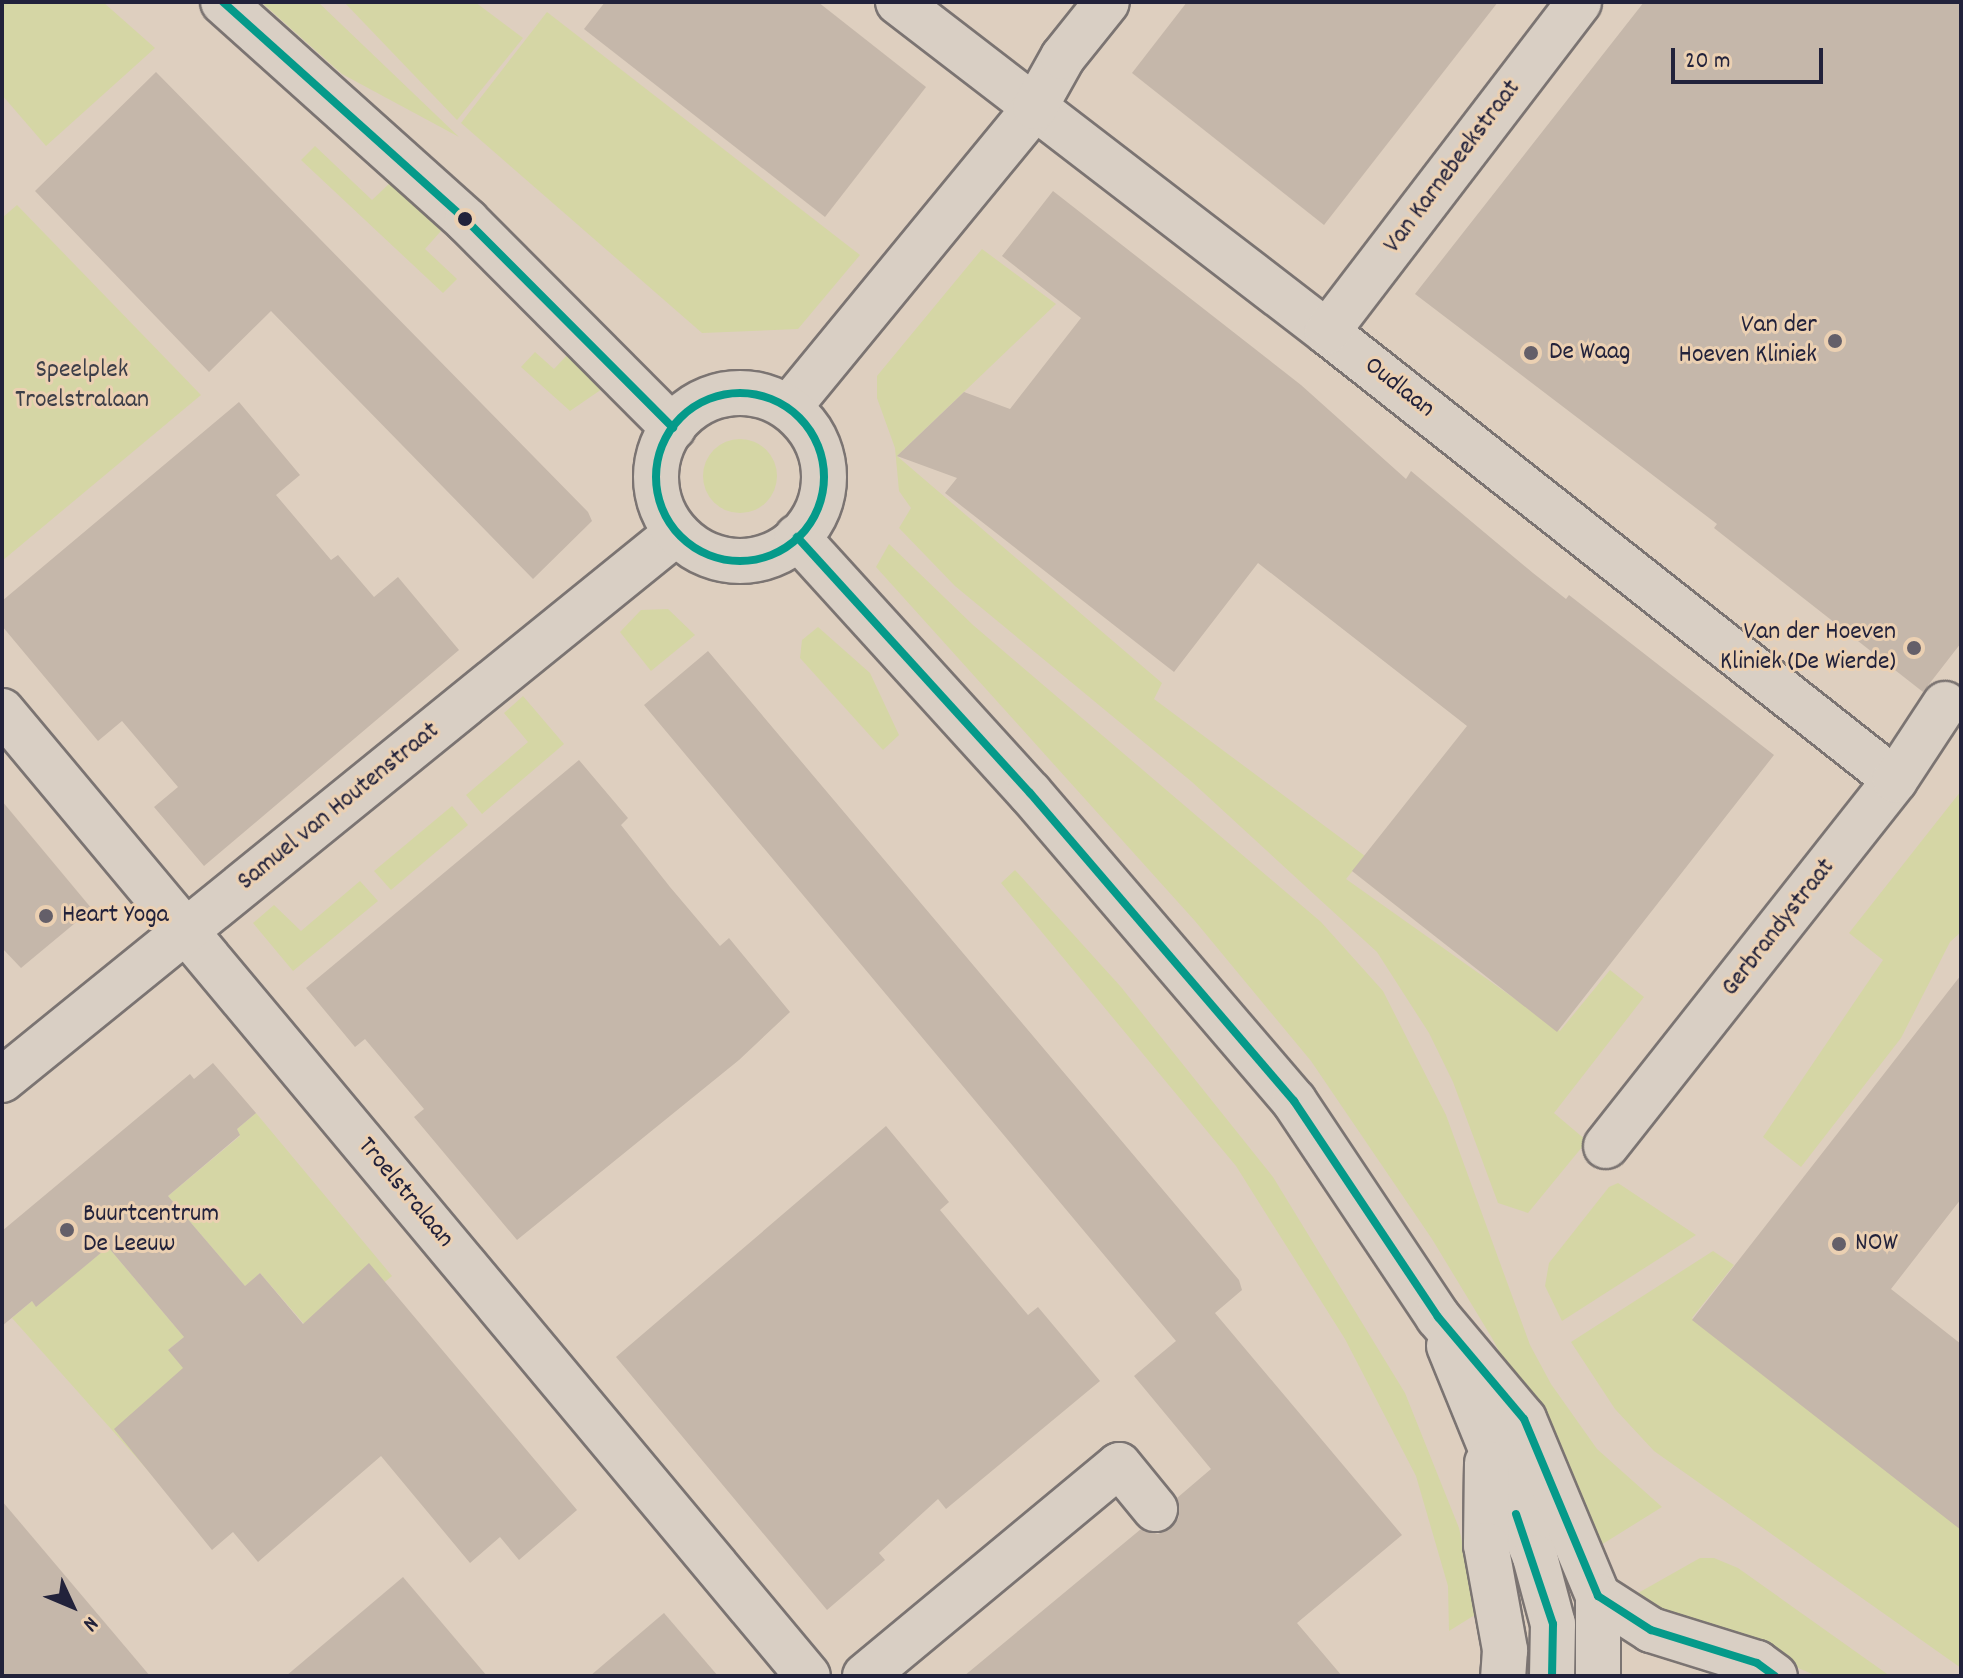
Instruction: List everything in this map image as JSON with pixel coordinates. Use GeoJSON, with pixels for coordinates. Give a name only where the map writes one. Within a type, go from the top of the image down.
{"type":"FeatureCollection","features":[{"type":"Feature","properties":{"kind":"street"},"geometry":{"type":"LineString","coordinates":[[223,2],[467,221],[673,428]]}},
{"type":"Feature","properties":{"kind":"street","name":"Oudlaan"},"geometry":{"type":"LineString","coordinates":[[898,2],[1327,332],[1895,780]]}},
{"type":"Feature","properties":{"kind":"street"},"geometry":{"type":"LineString","coordinates":[[789,407],[1035,107],[1063,57],[1107,2]]}},
{"type":"Feature","properties":{"kind":"street","name":"Van Karnebeekstraat"},"geometry":{"type":"LineString","coordinates":[[1327,332],[1579,2]]}},
{"type":"Feature","properties":{"kind":"street"},"geometry":{"type":"LineString","coordinates":[[739,393],[762,395],[789,407],[817,441],[824,466],[814,514],[797,537],[771,554],[745,562],[707,556],[675,534],[660,510],[655,482],[659,455],[673,428],[715,397],[739,393]]}},
{"type":"Feature","properties":{"kind":"street","name":"Samuel van Houtenstraat"},"geometry":{"type":"LineString","coordinates":[[2,1080],[675,534]]}},
{"type":"Feature","properties":{"kind":"street"},"geometry":{"type":"LineString","coordinates":[[797,537],[1030,793],[1294,1101],[1438,1317],[1524,1419],[1598,1596],[1598,1676]]}},
{"type":"Feature","properties":{"kind":"street","name":"Gerbrandystraat"},"geometry":{"type":"LineString","coordinates":[[1606,1146],[1895,780],[1945,704]]}},
{"type":"Feature","properties":{"kind":"street","name":"Troelstralaan"},"geometry":{"type":"LineString","coordinates":[[2,711],[808,1676]]}},
{"type":"Feature","properties":{"kind":"street"},"geometry":{"type":"LineString","coordinates":[[1438,1317],[1488,1449],[1535,1557],[1553,1624],[1552,1676]]}},
{"type":"Feature","properties":{"kind":"street"},"geometry":{"type":"LineString","coordinates":[[1488,1449],[1486,1545],[1505,1650],[1503,1676]]}},
{"type":"Feature","properties":{"kind":"street"},"geometry":{"type":"LineString","coordinates":[[865,1676],[1119,1465],[1155,1509]]}},
{"type":"Feature","properties":{"kind":"street"},"geometry":{"type":"LineString","coordinates":[[1598,1596],[1651,1630],[1757,1663],[1775,1676]]}},
{"type":"Feature","properties":{"kind":"green space"},"geometry":{"type":"Polygon","coordinates":[[[2,2],[103,2],[155,48],[46,146],[2,95],[2,2]]]}},
{"type":"Feature","properties":{"kind":"green space"},"geometry":{"type":"Polygon","coordinates":[[[261,2],[318,2],[459,137],[342,74],[261,2]]]}},
{"type":"Feature","properties":{"kind":"green space"},"geometry":{"type":"Polygon","coordinates":[[[344,2],[475,2],[523,38],[457,120],[344,2]]]}},
{"type":"Feature","properties":{"kind":"green space"},"geometry":{"type":"Polygon","coordinates":[[[547,12],[860,255],[798,329],[702,333],[461,123],[547,12]]]}},
{"type":"Feature","properties":{"kind":"green space"},"geometry":{"type":"Polygon","coordinates":[[[315,146],[372,200],[390,183],[441,231],[425,249],[457,279],[443,293],[301,160],[315,146]]]}},
{"type":"Feature","properties":{"kind":"green space","name":"Speelplek Troelstralaan"},"geometry":{"type":"Polygon","coordinates":[[[17,205],[201,395],[2,561],[2,218],[17,205]]]}},
{"type":"Feature","properties":{"kind":"green space"},"geometry":{"type":"Polygon","coordinates":[[[982,249],[1056,304],[897,456],[1162,683],[1154,699],[1365,856],[1346,879],[1560,1031],[1610,970],[1644,997],[1554,1113],[1587,1141],[1528,1213],[1498,1203],[1453,1082],[1429,1033],[1377,952],[1192,782],[955,586],[899,528],[911,508],[899,491],[895,448],[877,398],[877,376],[982,249]]]}},
{"type":"Feature","properties":{"kind":"green space"},"geometry":{"type":"Polygon","coordinates":[[[535,352],[554,369],[569,353],[602,389],[570,411],[521,367],[535,352]]]}},
{"type":"Feature","properties":{"kind":"green space"},"geometry":{"type":"Polygon","coordinates":[[[740,439],[761,445],[771,455],[777,476],[771,497],[761,507],[740,513],[719,507],[709,497],[703,476],[709,455],[719,445],[740,439]]]}},
{"type":"Feature","properties":{"kind":"green space"},"geometry":{"type":"Polygon","coordinates":[[[889,544],[973,625],[1321,922],[1383,991],[1446,1115],[1530,1345],[1551,1384],[1597,1449],[1662,1507],[1601,1545],[1492,1338],[1432,1239],[1311,1061],[1195,921],[876,567],[889,544]]]}},
{"type":"Feature","properties":{"kind":"green space"},"geometry":{"type":"Polygon","coordinates":[[[668,609],[695,635],[651,671],[620,632],[641,610],[668,609]]]}},
{"type":"Feature","properties":{"kind":"green space"},"geometry":{"type":"Polygon","coordinates":[[[818,627],[870,673],[899,735],[883,750],[800,658],[802,640],[818,627]]]}},
{"type":"Feature","properties":{"kind":"green space"},"geometry":{"type":"Polygon","coordinates":[[[523,696],[564,744],[482,814],[466,795],[528,742],[504,713],[523,696]]]}},
{"type":"Feature","properties":{"kind":"green space"},"geometry":{"type":"Polygon","coordinates":[[[1961,791],[1961,932],[1950,942],[1901,1038],[1801,1167],[1763,1137],[1883,960],[1849,933],[1961,791]]]}},
{"type":"Feature","properties":{"kind":"green space"},"geometry":{"type":"Polygon","coordinates":[[[452,806],[468,825],[391,890],[374,871],[452,806]]]}},
{"type":"Feature","properties":{"kind":"green space"},"geometry":{"type":"Polygon","coordinates":[[[1015,870],[1121,987],[1273,1177],[1405,1393],[1459,1528],[1478,1613],[1449,1631],[1448,1586],[1416,1476],[1345,1339],[1236,1166],[1001,883],[1015,870]]]}},
{"type":"Feature","properties":{"kind":"green space"},"geometry":{"type":"Polygon","coordinates":[[[360,881],[378,901],[293,971],[253,923],[274,905],[301,931],[360,881]]]}},
{"type":"Feature","properties":{"kind":"green space"},"geometry":{"type":"Polygon","coordinates":[[[256,1113],[392,1276],[153,1476],[12,1318],[32,1301],[36,1306],[108,1247],[184,1337],[168,1350],[305,1325],[260,1273],[245,1286],[168,1196],[240,1136],[237,1129],[256,1113]]]}},
{"type":"Feature","properties":{"kind":"green space"},"geometry":{"type":"Polygon","coordinates":[[[1618,1183],[1696,1235],[1562,1321],[1545,1286],[1549,1263],[1609,1187],[1618,1183]]]}},
{"type":"Feature","properties":{"kind":"green space"},"geometry":{"type":"Polygon","coordinates":[[[1713,1251],[1734,1265],[1692,1318],[1961,1529],[1961,1668],[1654,1451],[1615,1409],[1571,1342],[1713,1251]]]}},
{"type":"Feature","properties":{"kind":"green space"},"geometry":{"type":"Polygon","coordinates":[[[1700,1558],[1714,1558],[1738,1568],[1890,1676],[1817,1676],[1631,1597],[1700,1558]]]}},
{"type":"Feature","properties":{"kind":"building"},"geometry":{"type":"Polygon","coordinates":[[[605,2],[818,2],[926,87],[825,217],[584,29],[605,2]]]}},
{"type":"Feature","properties":{"kind":"building"},"geometry":{"type":"Polygon","coordinates":[[[1187,2],[1498,2],[1324,225],[1132,73],[1187,2]]]}},
{"type":"Feature","properties":{"kind":"building","name":"Van der Hoeven Kliniek"},"geometry":{"type":"Polygon","coordinates":[[[1644,2],[1961,2],[1961,643],[1923,692],[1714,528],[1717,524],[1415,294],[1644,2]]]}},
{"type":"Feature","properties":{"kind":"building"},"geometry":{"type":"Polygon","coordinates":[[[156,72],[588,512],[592,521],[533,579],[271,311],[209,372],[35,191],[156,72]]]}},
{"type":"Feature","properties":{"kind":"building"},"geometry":{"type":"Polygon","coordinates":[[[1053,191],[1301,385],[1406,479],[1411,471],[1566,599],[1569,595],[1774,755],[1557,1032],[1352,871],[1467,726],[1258,563],[1174,672],[945,493],[957,478],[897,456],[964,392],[1010,409],[1081,318],[1002,256],[1053,191]]]}},
{"type":"Feature","properties":{"kind":"building"},"geometry":{"type":"Polygon","coordinates":[[[239,402],[300,475],[276,495],[331,560],[338,555],[374,597],[398,577],[459,650],[204,866],[154,807],[178,787],[122,721],[98,741],[2,626],[2,601],[239,402]]]}},
{"type":"Feature","properties":{"kind":"building"},"geometry":{"type":"Polygon","coordinates":[[[708,651],[1239,1280],[1242,1290],[1215,1313],[1402,1535],[1297,1623],[1342,1676],[964,1676],[1141,1529],[1158,1534],[1171,1528],[1179,1517],[1177,1498],[1211,1469],[1134,1376],[1176,1341],[644,705],[708,651]]]}},
{"type":"Feature","properties":{"kind":"building"},"geometry":{"type":"Polygon","coordinates":[[[579,760],[628,818],[621,825],[670,887],[720,946],[729,938],[790,1012],[739,1060],[517,1240],[414,1117],[424,1109],[365,1039],[355,1047],[306,988],[579,760]]]}},
{"type":"Feature","properties":{"kind":"building"},"geometry":{"type":"Polygon","coordinates":[[[2,801],[92,909],[21,968],[2,948],[2,801]]]}},
{"type":"Feature","properties":{"kind":"building","name":"NOW"},"geometry":{"type":"Polygon","coordinates":[[[1961,975],[1961,1199],[1891,1289],[1961,1344],[1961,1530],[1692,1320],[1961,975]]]}},
{"type":"Feature","properties":{"kind":"building"},"geometry":{"type":"Polygon","coordinates":[[[213,1063],[256,1113],[237,1129],[240,1135],[168,1196],[245,1286],[260,1273],[303,1324],[369,1263],[577,1510],[519,1560],[500,1537],[470,1563],[381,1456],[258,1562],[233,1532],[212,1550],[114,1429],[183,1368],[168,1350],[184,1337],[108,1247],[36,1307],[32,1301],[2,1326],[2,1231],[190,1074],[194,1079],[213,1063]]]}},
{"type":"Feature","properties":{"kind":"building"},"geometry":{"type":"Polygon","coordinates":[[[886,1126],[949,1202],[940,1210],[1028,1315],[1038,1307],[1100,1381],[946,1509],[938,1499],[879,1553],[885,1560],[827,1610],[616,1357],[886,1126]]]}},
{"type":"Feature","properties":{"kind":"building"},"geometry":{"type":"Polygon","coordinates":[[[2,1501],[150,1676],[2,1676],[2,1501]]]}},
{"type":"Feature","properties":{"kind":"building"},"geometry":{"type":"Polygon","coordinates":[[[403,1577],[487,1676],[286,1676],[403,1577]]]}},
{"type":"Feature","properties":{"kind":"building"},"geometry":{"type":"Polygon","coordinates":[[[664,1613],[718,1676],[590,1676],[664,1613]]]}},
{"type":"Feature","properties":{"kind":"transit line"},"geometry":{"type":"LineString","coordinates":[[223,2],[467,221],[673,428]]}},
{"type":"Feature","properties":{"kind":"transit line"},"geometry":{"type":"LineString","coordinates":[[740,393],[772,400],[799,418],[817,445],[824,477],[817,509],[799,536],[772,554],[740,561],[708,554],[681,536],[663,509],[656,477],[663,445],[681,418],[708,400],[740,393]]}},
{"type":"Feature","properties":{"kind":"transit line"},"geometry":{"type":"LineString","coordinates":[[797,537],[1030,793],[1294,1101],[1438,1317],[1524,1419],[1598,1596],[1651,1630],[1757,1663],[1775,1676]]}},
{"type":"Feature","properties":{"kind":"transit line"},"geometry":{"type":"LineString","coordinates":[[1516,1514],[1553,1624],[1552,1676]]}},
{"type":"Feature","properties":{"kind":"place","name":"Van der Hoeven Kliniek"},"geometry":{"type":"Point","coordinates":[1835,341]}},
{"type":"Feature","properties":{"kind":"place","name":"De Waag"},"geometry":{"type":"Point","coordinates":[1531,353]}},
{"type":"Feature","properties":{"kind":"place","name":"Van der Hoeven Kliniek (De Wierde)"},"geometry":{"type":"Point","coordinates":[1914,648]}},
{"type":"Feature","properties":{"kind":"place","name":"Heart Yoga"},"geometry":{"type":"Point","coordinates":[46,916]}},
{"type":"Feature","properties":{"kind":"place","name":"Buurtcentrum De Leeuw"},"geometry":{"type":"Point","coordinates":[67,1230]}},
{"type":"Feature","properties":{"kind":"place","name":"NOW"},"geometry":{"type":"Point","coordinates":[1839,1244]}}]}
